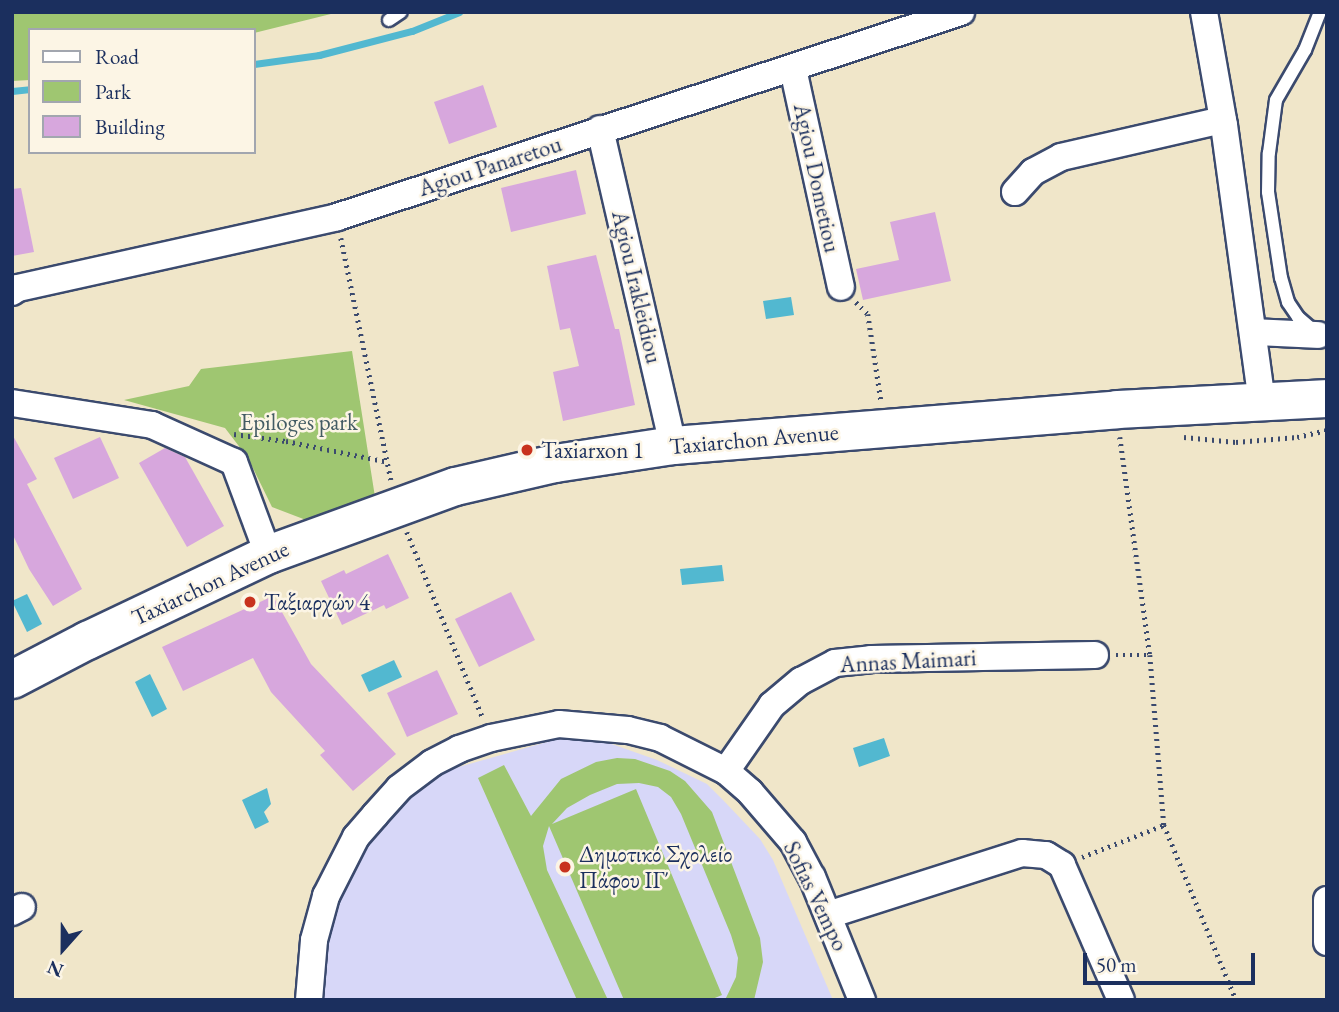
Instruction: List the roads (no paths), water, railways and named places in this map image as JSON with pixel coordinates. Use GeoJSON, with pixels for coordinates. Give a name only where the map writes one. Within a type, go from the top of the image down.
{"type":"FeatureCollection","features":[{"type":"Feature","properties":{"kind":"main road","name":"Taxiarchon Avenue"},"geometry":{"type":"LineString","coordinates":[[13,678],[268,554],[454,486],[555,463],[673,445],[886,428],[1119,430],[1262,402],[1327,398]]}},
{"type":"Feature","properties":{"kind":"street"},"geometry":{"type":"LineString","coordinates":[[1204,12],[1223,120],[1262,402]]}},
{"type":"Feature","properties":{"kind":"street","name":"Agiou Panaretou"},"geometry":{"type":"LineString","coordinates":[[12,292],[337,217],[600,129],[793,69],[955,13]]}},
{"type":"Feature","properties":{"kind":"street","name":"Agiou Dometiou"},"geometry":{"type":"LineString","coordinates":[[793,69],[841,287]]}},
{"type":"Feature","properties":{"kind":"street"},"geometry":{"type":"LineString","coordinates":[[1015,192],[1033,172],[1061,157],[1223,120]]}},
{"type":"Feature","properties":{"kind":"street","name":"Agiou Irakleidiou"},"geometry":{"type":"LineString","coordinates":[[600,129],[673,445]]}},
{"type":"Feature","properties":{"kind":"street"},"geometry":{"type":"LineString","coordinates":[[1254,332],[1323,337]]}},
{"type":"Feature","properties":{"kind":"street"},"geometry":{"type":"LineString","coordinates":[[12,403],[152,425],[234,462],[268,554]]}},
{"type":"Feature","properties":{"kind":"street","name":"Annas Maimari"},"geometry":{"type":"LineString","coordinates":[[726,771],[772,705],[801,681],[835,663],[871,659],[1095,655]]}},
{"type":"Feature","properties":{"kind":"street","name":"Sofias Vempo"},"geometry":{"type":"LineString","coordinates":[[309,1000],[314,940],[339,867],[356,837],[399,788],[432,763],[491,738],[559,724],[628,730],[660,738],[726,771],[750,792],[793,842],[828,915],[862,1000]]}},
{"type":"Feature","properties":{"kind":"street"},"geometry":{"type":"LineString","coordinates":[[828,915],[1022,853],[1046,855],[1062,864],[1121,1000]]}},
{"type":"Feature","properties":{"kind":"street"},"geometry":{"type":"LineString","coordinates":[[1327,900],[1327,942]]}},
{"type":"Feature","properties":{"kind":"lane"},"geometry":{"type":"LineString","coordinates":[[389,20],[401,12]]}},
{"type":"Feature","properties":{"kind":"lane"},"geometry":{"type":"LineString","coordinates":[[1320,12],[1305,50],[1276,100],[1269,153],[1268,192],[1280,278],[1288,302],[1298,317],[1323,337]]}},
{"type":"Feature","properties":{"kind":"water"},"geometry":{"type":"Polygon","coordinates":[[[791,297],[794,315],[766,319],[763,301],[791,297]]]}},
{"type":"Feature","properties":{"kind":"water"},"geometry":{"type":"Polygon","coordinates":[[[722,565],[724,581],[682,585],[680,569],[722,565]]]}},
{"type":"Feature","properties":{"kind":"water"},"geometry":{"type":"Polygon","coordinates":[[[27,594],[42,624],[27,632],[12,601],[27,594]]]}},
{"type":"Feature","properties":{"kind":"water"},"geometry":{"type":"Polygon","coordinates":[[[394,660],[402,677],[369,692],[361,675],[394,660]]]}},
{"type":"Feature","properties":{"kind":"water"},"geometry":{"type":"Polygon","coordinates":[[[150,674],[167,709],[152,717],[135,682],[150,674]]]}},
{"type":"Feature","properties":{"kind":"water"},"geometry":{"type":"Polygon","coordinates":[[[884,738],[890,756],[859,767],[853,748],[884,738]]]}},
{"type":"Feature","properties":{"kind":"water"},"geometry":{"type":"Polygon","coordinates":[[[267,788],[271,804],[264,812],[269,822],[255,829],[242,800],[267,788]]]}},
{"type":"Feature","properties":{"kind":"waterway"},"geometry":{"type":"LineString","coordinates":[[256,64],[319,55],[412,31],[459,12]]}},
{"type":"Feature","properties":{"kind":"waterway"},"geometry":{"type":"LineString","coordinates":[[12,91],[28,89]]}},
{"type":"Feature","properties":{"kind":"place","name":"Taxiarxon 1"},"geometry":{"type":"Point","coordinates":[527,450]}},
{"type":"Feature","properties":{"kind":"place","name":"Ταξιαρχών 4"},"geometry":{"type":"Point","coordinates":[250,602]}},
{"type":"Feature","properties":{"kind":"place","name":"Δημοτικό Σχολείο Πάφου ΙΓ΄"},"geometry":{"type":"Point","coordinates":[565,867]}},
{"type":"Feature","properties":{"kind":"park label","name":"Epiloges park"},"geometry":{"type":"Point","coordinates":[299,422]}}]}
